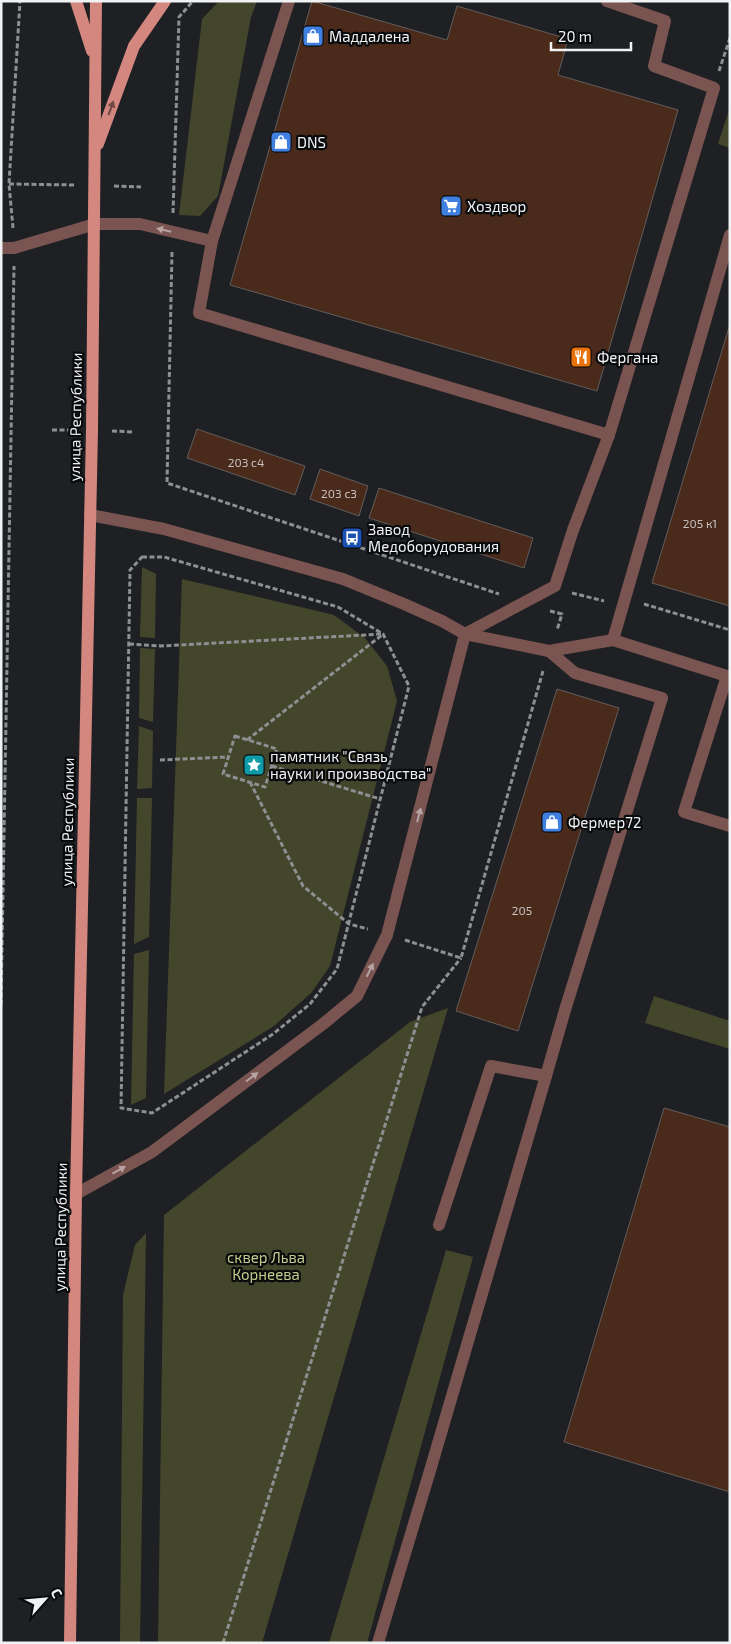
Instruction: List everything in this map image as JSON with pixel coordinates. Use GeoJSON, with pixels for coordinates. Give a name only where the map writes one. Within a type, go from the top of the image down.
{"type":"FeatureCollection","features":[{"type":"Feature","properties":{"kind":"main road"},"geometry":{"type":"LineString","coordinates":[[76,1],[95,61]]}},
{"type":"Feature","properties":{"kind":"main road","name":"улица Республики"},"geometry":{"type":"LineString","coordinates":[[70,1643],[76,1194],[95,224],[96,1]]}},
{"type":"Feature","properties":{"kind":"main road"},"geometry":{"type":"LineString","coordinates":[[95,154],[134,46],[165,1]]}},
{"type":"Feature","properties":{"kind":"lane"},"geometry":{"type":"LineString","coordinates":[[288,1],[212,241],[199,313],[609,435]]}},
{"type":"Feature","properties":{"kind":"lane"},"geometry":{"type":"LineString","coordinates":[[76,1194],[152,1152],[358,996],[387,934],[465,634],[555,586],[573,530],[609,435],[714,88],[654,66],[664,21],[607,1]]}},
{"type":"Feature","properties":{"kind":"lane"},"geometry":{"type":"LineString","coordinates":[[8,248],[95,224],[140,224],[212,241]]}},
{"type":"Feature","properties":{"kind":"lane"},"geometry":{"type":"LineString","coordinates":[[613,640],[730,235]]}},
{"type":"Feature","properties":{"kind":"lane"},"geometry":{"type":"LineString","coordinates":[[90,515],[164,529],[343,579],[442,621],[465,634],[549,651],[613,640],[728,677],[684,812],[730,826]]}},
{"type":"Feature","properties":{"kind":"lane"},"geometry":{"type":"LineString","coordinates":[[378,1643],[565,1010],[662,698],[575,673],[549,651]]}},
{"type":"Feature","properties":{"kind":"lane"},"geometry":{"type":"LineString","coordinates":[[439,1225],[491,1066],[546,1076]]}},
{"type":"Feature","properties":{"kind":"path"},"geometry":{"type":"LineString","coordinates":[[1,1005],[9,184],[20,1]]}},
{"type":"Feature","properties":{"kind":"path"},"geometry":{"type":"LineString","coordinates":[[180,17],[193,1]]}},
{"type":"Feature","properties":{"kind":"path"},"geometry":{"type":"LineString","coordinates":[[714,88],[730,38]]}},
{"type":"Feature","properties":{"kind":"path"},"geometry":{"type":"LineString","coordinates":[[167,483],[524,603],[562,614]]}},
{"type":"Feature","properties":{"kind":"path"},"geometry":{"type":"LineString","coordinates":[[142,557],[164,557],[338,607],[383,634],[409,686],[337,969],[310,1004],[273,1034],[152,1113],[121,1108],[129,644],[130,570],[142,557]]}},
{"type":"Feature","properties":{"kind":"path"},"geometry":{"type":"LineString","coordinates":[[570,593],[624,605],[635,602],[730,630]]}},
{"type":"Feature","properties":{"kind":"path"},"geometry":{"type":"LineString","coordinates":[[223,1643],[422,1007],[461,958],[549,651],[564,607]]}},
{"type":"Feature","properties":{"kind":"path"},"geometry":{"type":"LineString","coordinates":[[129,644],[161,646],[383,634]]}},
{"type":"Feature","properties":{"kind":"path"},"geometry":{"type":"LineString","coordinates":[[247,740],[383,634]]}},
{"type":"Feature","properties":{"kind":"path"},"geometry":{"type":"LineString","coordinates":[[234,736],[247,740],[277,749],[266,787],[223,774],[234,736]]}},
{"type":"Feature","properties":{"kind":"path"},"geometry":{"type":"LineString","coordinates":[[160,760],[228,757]]}},
{"type":"Feature","properties":{"kind":"path"},"geometry":{"type":"LineString","coordinates":[[272,766],[380,799]]}},
{"type":"Feature","properties":{"kind":"path"},"geometry":{"type":"LineString","coordinates":[[250,782],[303,886],[349,924],[461,958]]}},
{"type":"Feature","properties":{"kind":"green space"},"geometry":{"type":"Polygon","coordinates":[[[219,1],[257,1],[251,17],[218,196],[200,216],[179,215],[202,19],[219,1]]]}},
{"type":"Feature","properties":{"kind":"green space"},"geometry":{"type":"Polygon","coordinates":[[[730,107],[730,148],[718,144],[730,107]]]}},
{"type":"Feature","properties":{"kind":"green space"},"geometry":{"type":"Polygon","coordinates":[[[142,567],[156,574],[155,638],[140,637],[142,567]]]}},
{"type":"Feature","properties":{"kind":"green space"},"geometry":{"type":"Polygon","coordinates":[[[182,579],[334,615],[365,638],[387,666],[397,701],[330,966],[312,992],[274,1026],[164,1094],[182,579]]]}},
{"type":"Feature","properties":{"kind":"green space"},"geometry":{"type":"Polygon","coordinates":[[[140,648],[155,649],[153,722],[139,718],[140,648]]]}},
{"type":"Feature","properties":{"kind":"green space"},"geometry":{"type":"Polygon","coordinates":[[[139,726],[153,731],[152,788],[137,789],[139,726]]]}},
{"type":"Feature","properties":{"kind":"green space"},"geometry":{"type":"Polygon","coordinates":[[[137,798],[152,798],[149,937],[134,944],[137,798]]]}},
{"type":"Feature","properties":{"kind":"green space"},"geometry":{"type":"Polygon","coordinates":[[[149,950],[146,1098],[131,1105],[134,954],[149,950]]]}},
{"type":"Feature","properties":{"kind":"green space"},"geometry":{"type":"Polygon","coordinates":[[[654,996],[730,1021],[730,1049],[645,1023],[654,996]]]}},
{"type":"Feature","properties":{"kind":"green space","name":"сквер Льва Корнеева"},"geometry":{"type":"Polygon","coordinates":[[[448,1008],[262,1643],[158,1643],[164,1215],[410,1022],[448,1008]]]}},
{"type":"Feature","properties":{"kind":"green space"},"geometry":{"type":"Polygon","coordinates":[[[146,1233],[140,1643],[120,1643],[123,1295],[135,1245],[146,1233]]]}},
{"type":"Feature","properties":{"kind":"green space"},"geometry":{"type":"Polygon","coordinates":[[[446,1250],[473,1257],[367,1643],[329,1643],[446,1250]]]}},
{"type":"Feature","properties":{"kind":"building","name":"Хоздвор"},"geometry":{"type":"Polygon","coordinates":[[[312,1],[447,40],[457,6],[568,39],[558,75],[678,110],[597,391],[230,285],[312,1]]]}},
{"type":"Feature","properties":{"kind":"building"},"geometry":{"type":"Polygon","coordinates":[[[730,324],[730,606],[652,583],[730,324]]]}},
{"type":"Feature","properties":{"kind":"building"},"geometry":{"type":"Polygon","coordinates":[[[197,429],[305,466],[295,495],[187,458],[197,429]]]}},
{"type":"Feature","properties":{"kind":"building"},"geometry":{"type":"Polygon","coordinates":[[[320,469],[368,486],[359,516],[310,499],[320,469]]]}},
{"type":"Feature","properties":{"kind":"building"},"geometry":{"type":"Polygon","coordinates":[[[379,488],[533,538],[524,568],[369,518],[379,488]]]}},
{"type":"Feature","properties":{"kind":"building"},"geometry":{"type":"Polygon","coordinates":[[[557,689],[619,708],[518,1031],[456,1011],[557,689]]]}},
{"type":"Feature","properties":{"kind":"building"},"geometry":{"type":"Polygon","coordinates":[[[664,1108],[730,1127],[730,1492],[564,1442],[664,1108]]]}},
{"type":"Feature","properties":{"kind":"place","name":"Маддалена"},"geometry":{"type":"Point","coordinates":[313,36]}},
{"type":"Feature","properties":{"kind":"place","name":"DNS"},"geometry":{"type":"Point","coordinates":[281,142]}},
{"type":"Feature","properties":{"kind":"place","name":"Хоздвор"},"geometry":{"type":"Point","coordinates":[451,206]}},
{"type":"Feature","properties":{"kind":"place","name":"Фергана"},"geometry":{"type":"Point","coordinates":[581,357]}},
{"type":"Feature","properties":{"kind":"place","name":"Завод Медоборудования"},"geometry":{"type":"Point","coordinates":[352,538]}},
{"type":"Feature","properties":{"kind":"place","name":"памятник \"Связь науки и производства\""},"geometry":{"type":"Point","coordinates":[254,765]}},
{"type":"Feature","properties":{"kind":"place","name":"Фермер72"},"geometry":{"type":"Point","coordinates":[552,822]}}]}
